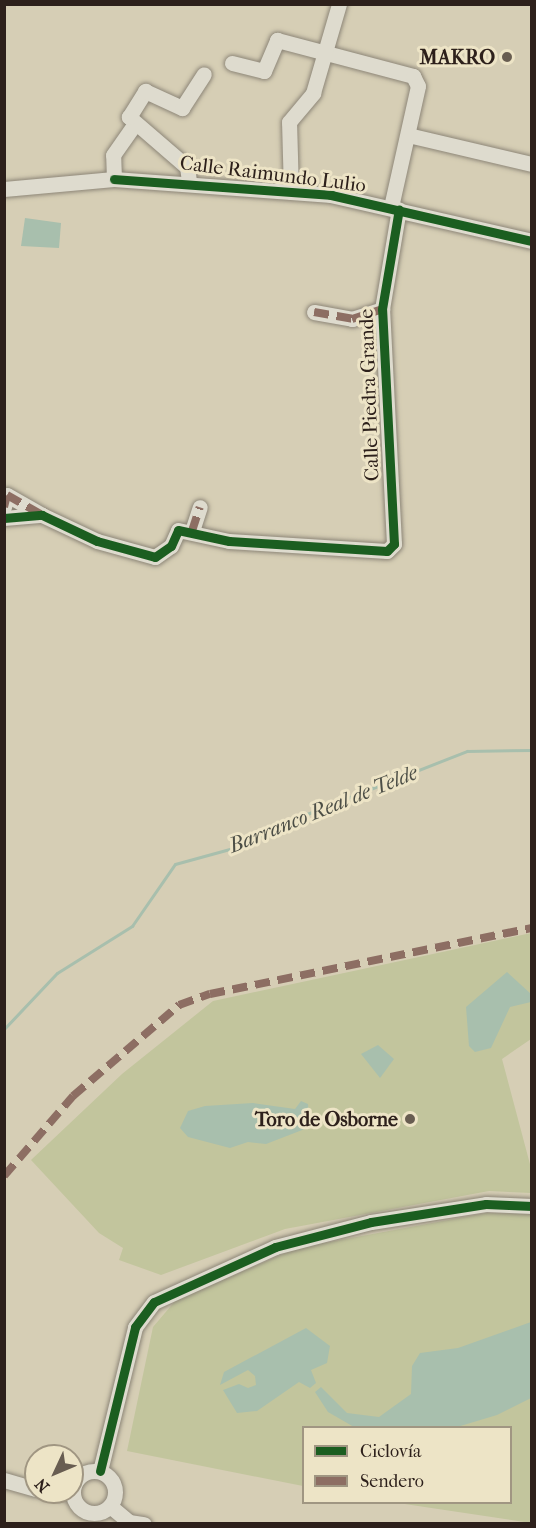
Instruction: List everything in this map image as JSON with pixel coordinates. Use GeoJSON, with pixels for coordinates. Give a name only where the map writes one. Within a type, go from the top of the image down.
{"type":"FeatureCollection","features":[{"type":"Feature","properties":{"kind":"street"},"geometry":{"type":"LineString","coordinates":[[291,192],[289,122],[313,93],[339,4]]}},
{"type":"Feature","properties":{"kind":"street"},"geometry":{"type":"LineString","coordinates":[[232,63],[264,71],[277,40],[327,50]]}},
{"type":"Feature","properties":{"kind":"street","name":"Calle Piedra Grande"},"geometry":{"type":"LineString","coordinates":[[192,531],[241,542],[387,551],[394,544],[382,309],[395,208],[417,81],[327,50]]}},
{"type":"Feature","properties":{"kind":"street"},"geometry":{"type":"LineString","coordinates":[[189,181],[187,167],[133,126],[129,117],[145,91],[182,108],[204,74]]}},
{"type":"Feature","properties":{"kind":"street"},"geometry":{"type":"LineString","coordinates":[[114,179],[113,155],[133,126]]}},
{"type":"Feature","properties":{"kind":"street"},"geometry":{"type":"LineString","coordinates":[[408,135],[531,164]]}},
{"type":"Feature","properties":{"kind":"street","name":"Calle Raimundo Lulio"},"geometry":{"type":"LineString","coordinates":[[4,189],[114,179],[189,181],[291,192],[395,208],[530,236]]}},
{"type":"Feature","properties":{"kind":"street"},"geometry":{"type":"LineString","coordinates":[[314,312],[352,319],[382,309]]}},
{"type":"Feature","properties":{"kind":"street"},"geometry":{"type":"LineString","coordinates":[[4,507],[7,495],[42,515],[97,541],[155,557],[171,546],[178,530],[192,531],[200,507]]}},
{"type":"Feature","properties":{"kind":"street"},"geometry":{"type":"LineString","coordinates":[[4,518],[42,515]]}},
{"type":"Feature","properties":{"kind":"street"},"geometry":{"type":"LineString","coordinates":[[100,1471],[135,1327],[154,1302],[275,1247],[360,1225],[486,1204],[531,1206]]}},
{"type":"Feature","properties":{"kind":"street"},"geometry":{"type":"LineString","coordinates":[[84,1476],[100,1471]]}},
{"type":"Feature","properties":{"kind":"street"},"geometry":{"type":"LineString","coordinates":[[100,1471],[115,1490],[110,1506]]}},
{"type":"Feature","properties":{"kind":"street"},"geometry":{"type":"LineString","coordinates":[[4,1480],[24,1486]]}},
{"type":"Feature","properties":{"kind":"street"},"geometry":{"type":"LineString","coordinates":[[78,1504],[91,1512],[110,1506]]}},
{"type":"Feature","properties":{"kind":"street"},"geometry":{"type":"LineString","coordinates":[[110,1506],[129,1522],[144,1524]]}},
{"type":"Feature","properties":{"kind":"shaded area"},"geometry":{"type":"Polygon","coordinates":[[[25,218],[61,223],[59,248],[21,246],[25,218]]]}},
{"type":"Feature","properties":{"kind":"shaded area"},"geometry":{"type":"Polygon","coordinates":[[[531,933],[531,1039],[502,1059],[531,1168],[531,1193],[489,1191],[285,1229],[161,1275],[119,1260],[123,1248],[99,1233],[31,1160],[122,1074],[213,1001],[531,933]]]}},
{"type":"Feature","properties":{"kind":"shaded area"},"geometry":{"type":"Polygon","coordinates":[[[507,972],[531,994],[531,1002],[510,1007],[491,1048],[475,1052],[469,1046],[466,1007],[507,972]]]}},
{"type":"Feature","properties":{"kind":"shaded area"},"geometry":{"type":"Polygon","coordinates":[[[378,1045],[394,1059],[380,1078],[361,1054],[378,1045]]]}},
{"type":"Feature","properties":{"kind":"shaded area"},"geometry":{"type":"Polygon","coordinates":[[[301,1101],[308,1104],[310,1127],[266,1144],[248,1142],[230,1148],[188,1137],[180,1128],[188,1111],[205,1106],[253,1103],[295,1109],[301,1101]]]}},
{"type":"Feature","properties":{"kind":"shaded area"},"geometry":{"type":"Polygon","coordinates":[[[486,1213],[531,1214],[531,1523],[405,1504],[512,1504],[512,1426],[302,1426],[302,1486],[127,1451],[153,1327],[176,1300],[297,1248],[486,1213]]]}},
{"type":"Feature","properties":{"kind":"shaded area"},"geometry":{"type":"Polygon","coordinates":[[[531,1322],[531,1398],[497,1415],[460,1426],[352,1426],[328,1412],[315,1392],[321,1387],[347,1413],[379,1417],[411,1394],[412,1366],[420,1353],[458,1348],[531,1322]]]}},
{"type":"Feature","properties":{"kind":"shaded area"},"geometry":{"type":"Polygon","coordinates":[[[306,1328],[330,1346],[327,1363],[311,1370],[316,1383],[310,1388],[299,1382],[257,1411],[237,1413],[223,1390],[239,1384],[248,1388],[256,1385],[255,1376],[248,1370],[220,1385],[224,1372],[306,1328]]]}},
{"type":"Feature","properties":{"kind":"waterway","name":"Barranco Real de Telde"},"geometry":{"type":"LineString","coordinates":[[4,1029],[57,973],[132,926],[175,864],[241,846],[284,823],[467,751],[532,750]]}},
{"type":"Feature","properties":{"kind":"marked path"},"geometry":{"type":"LineString","coordinates":[[314,312],[352,319],[382,309]]}},
{"type":"Feature","properties":{"kind":"marked path"},"geometry":{"type":"LineString","coordinates":[[4,507],[7,495],[42,515]]}},
{"type":"Feature","properties":{"kind":"marked path"},"geometry":{"type":"LineString","coordinates":[[192,531],[200,507]]}},
{"type":"Feature","properties":{"kind":"marked path"},"geometry":{"type":"LineString","coordinates":[[4,1176],[73,1096],[179,1005],[210,994],[532,928]]}},
{"type":"Feature","properties":{"kind":"cycle path"},"geometry":{"type":"LineString","coordinates":[[114,179],[331,195],[532,241]]}},
{"type":"Feature","properties":{"kind":"cycle path"},"geometry":{"type":"LineString","coordinates":[[4,518],[42,515],[97,541],[155,557],[171,546],[178,530],[229,541],[387,551],[394,544],[382,309],[399,209]]}},
{"type":"Feature","properties":{"kind":"cycle path"},"geometry":{"type":"LineString","coordinates":[[100,1471],[135,1327],[154,1302],[275,1247],[371,1222],[486,1204],[532,1206]]}},
{"type":"Feature","properties":{"kind":"place","name":"MAKRO"},"geometry":{"type":"Point","coordinates":[507,57]}},
{"type":"Feature","properties":{"kind":"place","name":"Toro de Osborne"},"geometry":{"type":"Point","coordinates":[410,1119]}}]}
